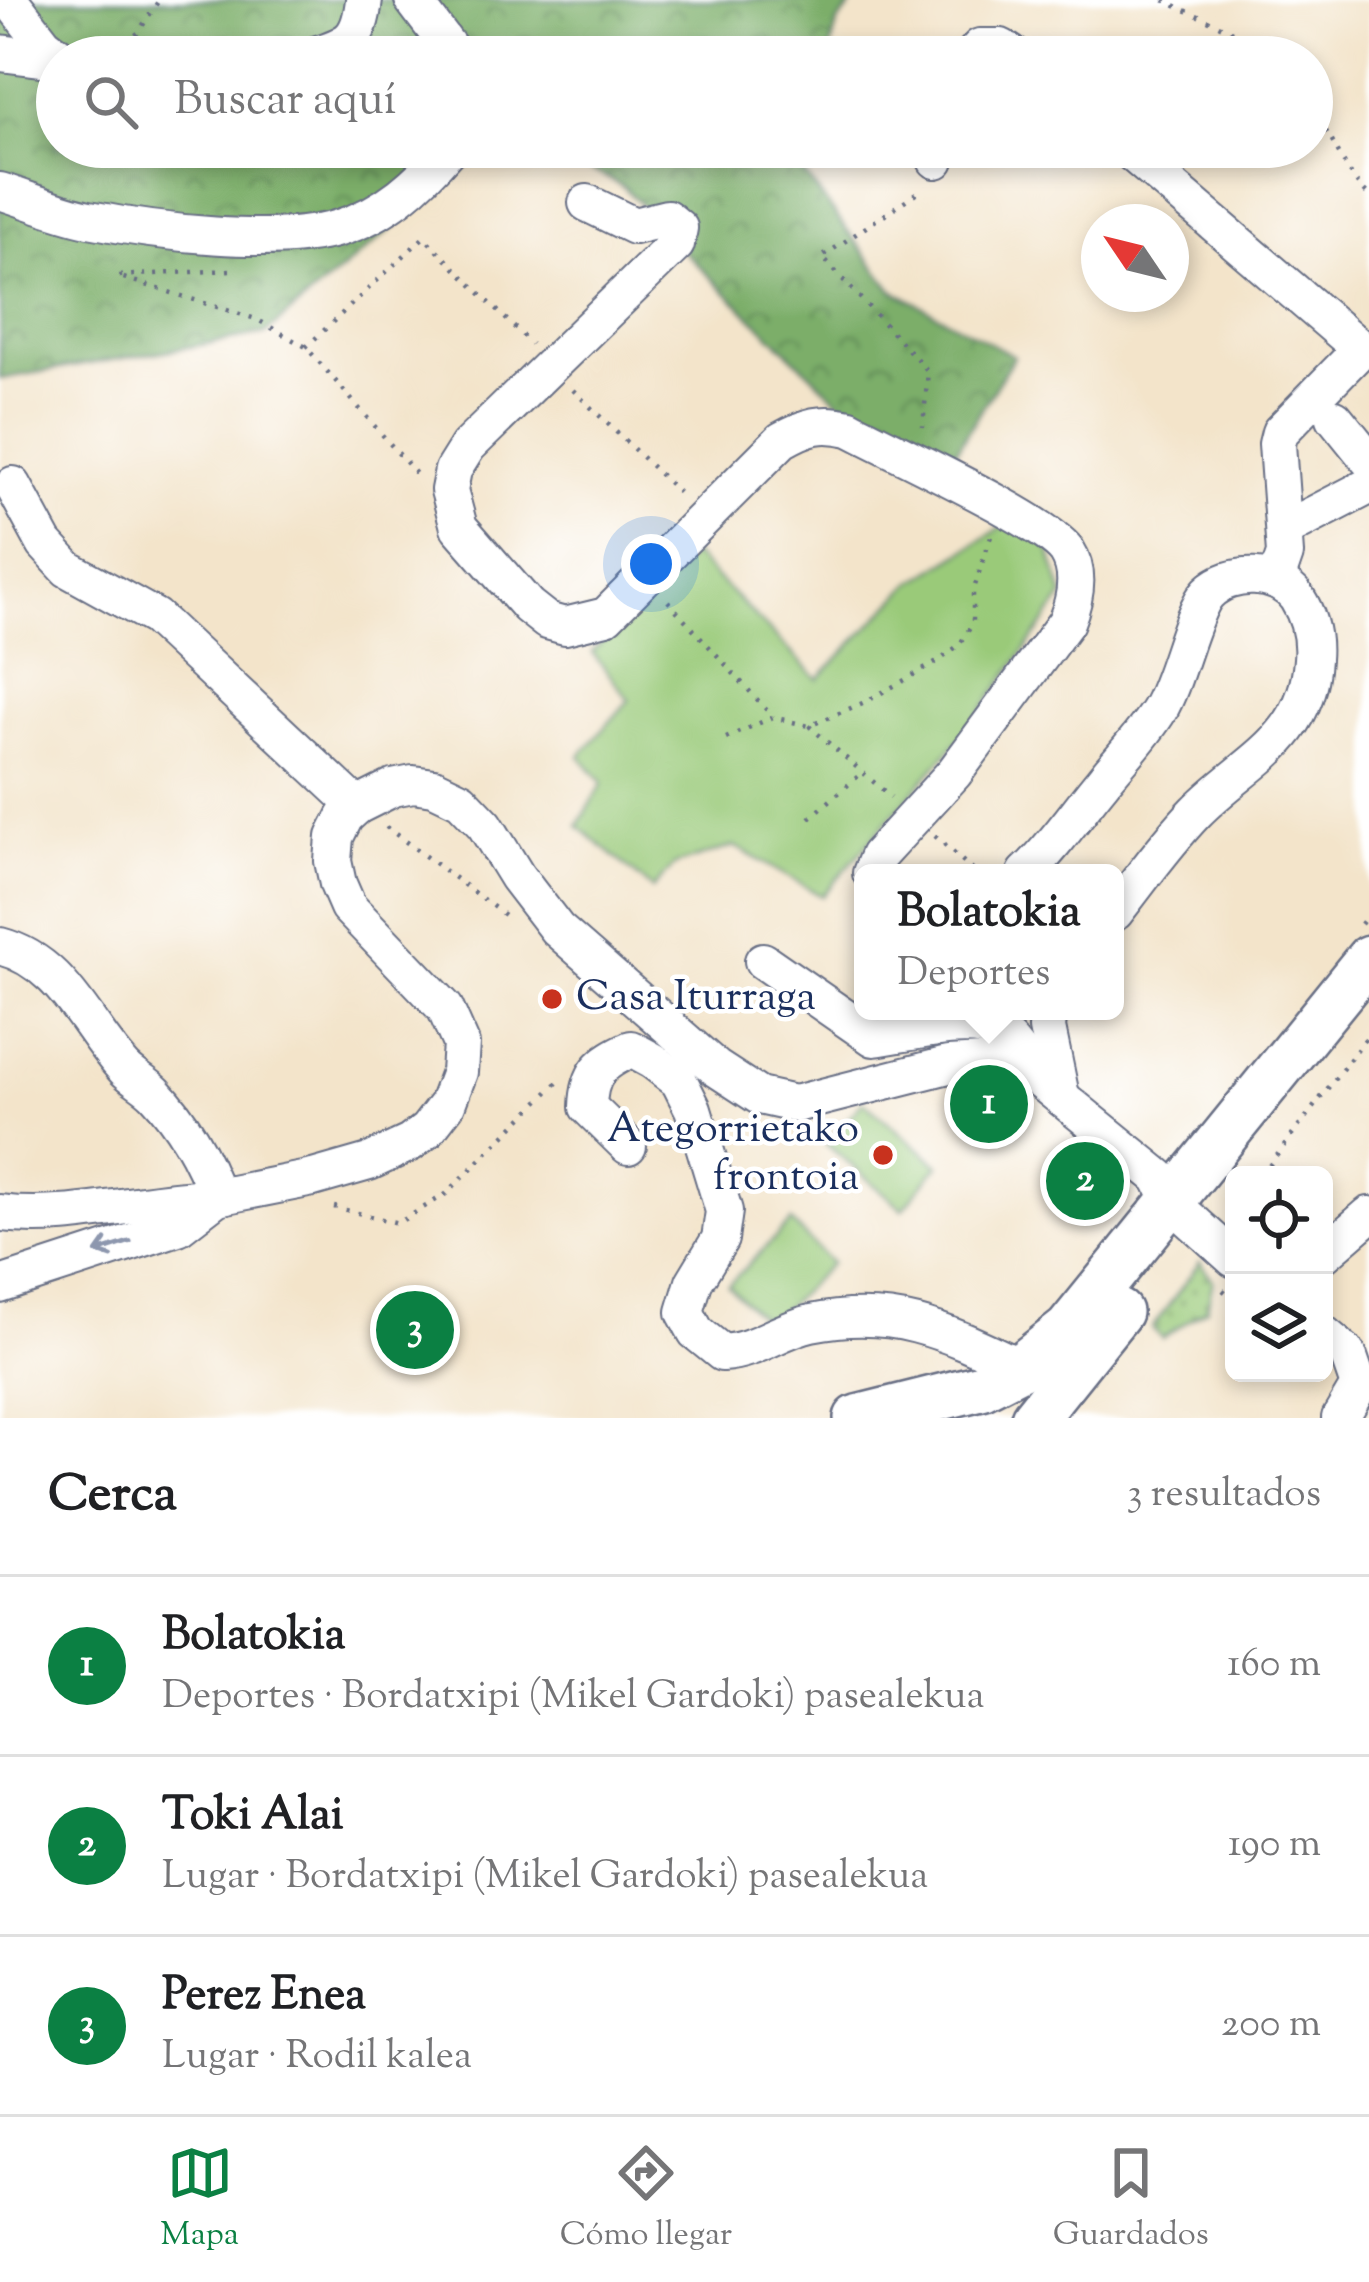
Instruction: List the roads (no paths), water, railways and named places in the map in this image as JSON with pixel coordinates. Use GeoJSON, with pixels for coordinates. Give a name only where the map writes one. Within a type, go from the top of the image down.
{"type":"FeatureCollection","features":[{"type":"Feature","properties":{"kind":"main road"},"geometry":{"type":"LineString","coordinates":[[1034,1418],[1369,958]]}},
{"type":"Feature","properties":{"kind":"main road"},"geometry":{"type":"LineString","coordinates":[[870,1415],[942,1410],[1031,1359],[1182,1212],[1369,1000]]}},
{"type":"Feature","properties":{"kind":"street"},"geometry":{"type":"LineString","coordinates":[[10,0],[38,36]]}},
{"type":"Feature","properties":{"kind":"street"},"geometry":{"type":"LineString","coordinates":[[353,36],[361,26],[364,0]]}},
{"type":"Feature","properties":{"kind":"street"},"geometry":{"type":"LineString","coordinates":[[413,0],[440,36]]}},
{"type":"Feature","properties":{"kind":"street"},"geometry":{"type":"LineString","coordinates":[[0,53],[36,56]]}},
{"type":"Feature","properties":{"kind":"street"},"geometry":{"type":"LineString","coordinates":[[0,191],[87,218],[208,234],[304,236],[342,228],[387,207],[432,168]]}},
{"type":"Feature","properties":{"kind":"street"},"geometry":{"type":"LineString","coordinates":[[1150,168],[1365,346],[1280,432],[1285,554],[1276,580]]}},
{"type":"Feature","properties":{"kind":"street"},"geometry":{"type":"LineString","coordinates":[[587,203],[634,226],[667,218],[679,228],[676,244],[468,446],[453,470],[449,490],[458,527],[528,606],[548,621],[565,626],[606,616],[782,440],[808,425],[850,428],[1050,534],[1073,565],[1074,602],[1066,622],[953,773],[875,864]]}},
{"type":"Feature","properties":{"kind":"street"},"geometry":{"type":"LineString","coordinates":[[1334,418],[1369,460]]}},
{"type":"Feature","properties":{"kind":"street"},"geometry":{"type":"LineString","coordinates":[[13,485],[45,544],[68,569],[155,617],[357,806]]}},
{"type":"Feature","properties":{"kind":"street"},"geometry":{"type":"LineString","coordinates":[[1284,530],[1369,487]]}},
{"type":"Feature","properties":{"kind":"street"},"geometry":{"type":"LineString","coordinates":[[1033,864],[1158,712],[1205,596],[1223,582],[1251,577],[1276,580],[1292,592],[1307,615],[1313,646],[1311,680],[1298,715],[1282,739],[1190,818],[1124,901]]}},
{"type":"Feature","properties":{"kind":"street"},"geometry":{"type":"LineString","coordinates":[[0,1214],[41,1218],[177,1198],[217,1197],[369,1162],[427,1130],[447,1104],[459,1072],[461,1044],[445,1008],[348,907],[333,861],[335,837],[345,817],[393,788],[413,784],[434,787],[461,800],[485,825],[557,929],[716,1068],[759,1096],[795,1104],[948,1065],[983,1063],[1031,1073]]}},
{"type":"Feature","properties":{"kind":"street"},"geometry":{"type":"LineString","coordinates":[[0,946],[45,968],[79,1004],[125,1069],[154,1092],[202,1155],[217,1197]]}},
{"type":"Feature","properties":{"kind":"street"},"geometry":{"type":"LineString","coordinates":[[763,961],[874,1038],[973,1025],[997,1031],[1031,1073],[1159,1178],[1225,1272]]}},
{"type":"Feature","properties":{"kind":"street"},"geometry":{"type":"LineString","coordinates":[[1048,1020],[1061,1096]]}},
{"type":"Feature","properties":{"kind":"street"},"geometry":{"type":"LineString","coordinates":[[628,1146],[587,1107],[589,1084],[606,1061],[631,1049],[679,1082],[693,1109],[724,1210],[720,1239],[694,1282],[685,1312],[696,1332],[722,1354],[747,1352],[808,1323],[885,1316],[1031,1359]]}},
{"type":"Feature","properties":{"kind":"street"},"geometry":{"type":"LineString","coordinates":[[0,1285],[178,1227],[217,1197]]}},
{"type":"Feature","properties":{"kind":"street"},"geometry":{"type":"LineString","coordinates":[[1333,1246],[1369,1215]]}},
{"type":"Feature","properties":{"kind":"street"},"geometry":{"type":"LineString","coordinates":[[1333,1342],[1348,1354],[1364,1391],[1340,1418]]}},
{"type":"Feature","properties":{"kind":"place","name":"Casa Iturraga"},"geometry":{"type":"Point","coordinates":[552,999]}},
{"type":"Feature","properties":{"kind":"place","name":"Bolatokia"},"geometry":{"type":"Point","coordinates":[989,1104]}},
{"type":"Feature","properties":{"kind":"place","name":"Ategorrietako frontoia"},"geometry":{"type":"Point","coordinates":[883,1155]}},
{"type":"Feature","properties":{"kind":"place","name":"Toki Alai"},"geometry":{"type":"Point","coordinates":[1085,1181]}},
{"type":"Feature","properties":{"kind":"place","name":"Perez Enea"},"geometry":{"type":"Point","coordinates":[415,1330]}}]}
